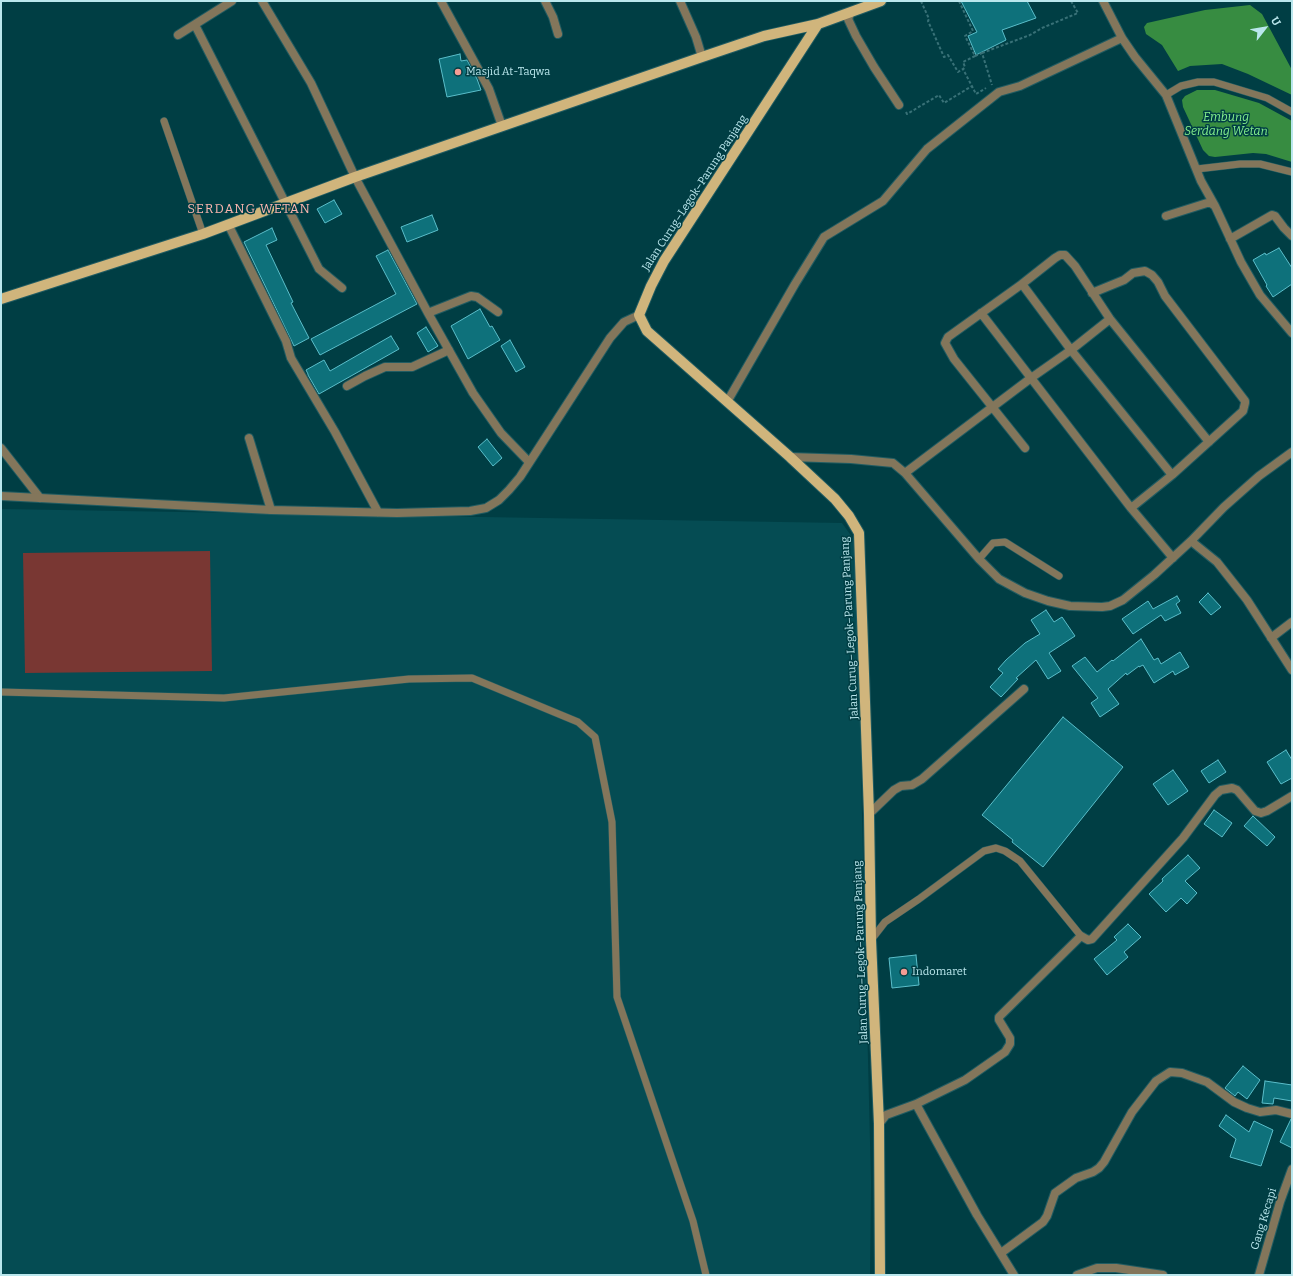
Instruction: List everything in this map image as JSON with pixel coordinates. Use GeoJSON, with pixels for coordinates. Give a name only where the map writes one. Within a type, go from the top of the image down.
{"type":"FeatureCollection","features":[{"type":"Feature","properties":{"kind":"main road"},"geometry":{"type":"LineString","coordinates":[[1,299],[203,234],[355,177],[702,56],[764,36],[818,24],[881,1]]}},
{"type":"Feature","properties":{"kind":"main road","name":"Jalan Curug–Legok–Parung Panjang"},"geometry":{"type":"LineString","coordinates":[[818,24],[664,261],[651,286],[639,315],[647,331],[790,457],[840,505],[859,533],[869,814],[871,940],[879,1124],[880,1275]]}},
{"type":"Feature","properties":{"kind":"street"},"geometry":{"type":"LineString","coordinates":[[178,35],[232,1]]}},
{"type":"Feature","properties":{"kind":"street"},"geometry":{"type":"LineString","coordinates":[[262,1],[311,83],[355,177],[428,314],[473,393],[501,434],[529,462]]}},
{"type":"Feature","properties":{"kind":"street"},"geometry":{"type":"LineString","coordinates":[[441,1],[489,89],[502,126]]}},
{"type":"Feature","properties":{"kind":"street"},"geometry":{"type":"LineString","coordinates":[[546,1],[558,34]]}},
{"type":"Feature","properties":{"kind":"street"},"geometry":{"type":"LineString","coordinates":[[680,1],[696,36],[702,56]]}},
{"type":"Feature","properties":{"kind":"street"},"geometry":{"type":"LineString","coordinates":[[1103,1],[1122,38],[1135,57],[1166,95],[1197,170],[1241,262],[1260,295],[1292,333]]}},
{"type":"Feature","properties":{"kind":"street"},"geometry":{"type":"LineString","coordinates":[[851,12],[848,19],[856,36],[898,104]]}},
{"type":"Feature","properties":{"kind":"street"},"geometry":{"type":"LineString","coordinates":[[196,25],[284,203],[319,269],[342,288]]}},
{"type":"Feature","properties":{"kind":"street"},"geometry":{"type":"LineString","coordinates":[[727,402],[824,237],[884,201],[927,149],[999,92],[1020,86],[1122,38]]}},
{"type":"Feature","properties":{"kind":"street"},"geometry":{"type":"LineString","coordinates":[[1166,216],[1207,203],[1211,203],[1215,206]]}},
{"type":"Feature","properties":{"kind":"street"},"geometry":{"type":"LineString","coordinates":[[1230,239],[1272,215],[1275,216],[1292,236]]}},
{"type":"Feature","properties":{"kind":"street"},"geometry":{"type":"LineString","coordinates":[[228,224],[286,341],[291,358],[335,432],[378,512]]}},
{"type":"Feature","properties":{"kind":"street"},"geometry":{"type":"LineString","coordinates":[[1025,448],[954,360],[945,344],[948,336],[1022,284],[1060,255],[1066,255],[1075,266],[1110,319],[1209,442]]}},
{"type":"Feature","properties":{"kind":"street"},"geometry":{"type":"LineString","coordinates":[[1092,293],[1124,280],[1133,273],[1145,271],[1152,275],[1158,282],[1165,296],[1245,401],[1243,411],[1131,508]]}},
{"type":"Feature","properties":{"kind":"street"},"geometry":{"type":"LineString","coordinates":[[1022,284],[1071,350],[1172,474]]}},
{"type":"Feature","properties":{"kind":"street"},"geometry":{"type":"LineString","coordinates":[[428,314],[471,296],[477,297],[498,312]]}},
{"type":"Feature","properties":{"kind":"street"},"geometry":{"type":"LineString","coordinates":[[981,313],[1131,508],[1173,558]]}},
{"type":"Feature","properties":{"kind":"street"},"geometry":{"type":"LineString","coordinates":[[1,496],[270,510],[378,512],[470,511],[486,508],[499,500],[509,490],[610,338],[624,322],[639,315]]}},
{"type":"Feature","properties":{"kind":"street"},"geometry":{"type":"LineString","coordinates":[[905,473],[1031,378],[1071,350],[1110,319]]}},
{"type":"Feature","properties":{"kind":"street"},"geometry":{"type":"LineString","coordinates":[[347,386],[385,367],[412,367],[449,350]]}},
{"type":"Feature","properties":{"kind":"street"},"geometry":{"type":"LineString","coordinates":[[249,438],[270,510]]}},
{"type":"Feature","properties":{"kind":"street"},"geometry":{"type":"LineString","coordinates":[[1,448],[40,498]]}},
{"type":"Feature","properties":{"kind":"street"},"geometry":{"type":"LineString","coordinates":[[790,457],[851,459],[889,463],[897,466],[905,473],[999,579],[1025,593],[1048,601],[1070,606],[1102,607],[1110,606],[1123,600],[1192,541],[1224,507],[1247,486],[1292,452]]}},
{"type":"Feature","properties":{"kind":"street"},"geometry":{"type":"LineString","coordinates":[[1192,541],[1217,562],[1247,600],[1270,638],[1292,670]]}},
{"type":"Feature","properties":{"kind":"street"},"geometry":{"type":"LineString","coordinates":[[1270,638],[1292,622]]}},
{"type":"Feature","properties":{"kind":"street"},"geometry":{"type":"LineString","coordinates":[[869,814],[894,790],[902,786],[912,785],[930,772],[946,756],[986,724],[1024,689]]}},
{"type":"Feature","properties":{"kind":"street"},"geometry":{"type":"LineString","coordinates":[[879,1124],[886,1115],[916,1104],[965,1080],[1005,1052],[1010,1044],[1010,1038],[999,1020],[999,1017],[1081,936],[1088,940],[1092,939],[1183,838],[1215,795],[1221,790],[1228,788],[1237,790],[1255,811],[1261,813],[1292,796]]}},
{"type":"Feature","properties":{"kind":"street"},"geometry":{"type":"LineString","coordinates":[[1001,1253],[1043,1222],[1047,1216],[1054,1193],[1076,1178],[1093,1172],[1104,1162],[1132,1112],[1156,1081],[1170,1072],[1182,1073],[1207,1082],[1234,1102],[1247,1108],[1260,1112],[1276,1110],[1292,1114]]}},
{"type":"Feature","properties":{"kind":"street"},"geometry":{"type":"LineString","coordinates":[[916,1104],[977,1215],[1014,1275]]}},
{"type":"Feature","properties":{"kind":"street","name":"Gang Kecapi"},"geometry":{"type":"LineString","coordinates":[[1259,1275],[1280,1202],[1292,1170]]}},
{"type":"Feature","properties":{"kind":"street"},"geometry":{"type":"LineString","coordinates":[[1077,1275],[1097,1268],[1116,1268],[1163,1275]]}},
{"type":"Feature","properties":{"kind":"lane"},"geometry":{"type":"LineString","coordinates":[[1166,95],[1182,86],[1198,82],[1214,82],[1267,98],[1292,112]]}},
{"type":"Feature","properties":{"kind":"lane"},"geometry":{"type":"LineString","coordinates":[[164,121],[203,234]]}},
{"type":"Feature","properties":{"kind":"lane"},"geometry":{"type":"LineString","coordinates":[[1197,170],[1240,164],[1260,164],[1292,172]]}},
{"type":"Feature","properties":{"kind":"lane"},"geometry":{"type":"LineString","coordinates":[[979,558],[993,543],[1005,542],[1059,576]]}},
{"type":"Feature","properties":{"kind":"lane"},"geometry":{"type":"LineString","coordinates":[[1,692],[224,698],[410,679],[472,678],[578,722],[595,737],[612,822],[617,997],[693,1221],[706,1275]]}},
{"type":"Feature","properties":{"kind":"lane"},"geometry":{"type":"LineString","coordinates":[[871,940],[885,922],[984,851],[996,848],[1005,851],[1020,860],[1081,936]]}},
{"type":"Feature","properties":{"kind":"path"},"geometry":{"type":"LineString","coordinates":[[921,1],[930,19],[928,21],[944,57],[948,55],[958,72],[963,69]]}},
{"type":"Feature","properties":{"kind":"path"},"geometry":{"type":"LineString","coordinates":[[959,1],[973,31],[965,36],[975,56]]}},
{"type":"Feature","properties":{"kind":"path"},"geometry":{"type":"LineString","coordinates":[[992,85],[976,94],[963,69],[965,68],[963,62],[1078,14],[1071,1]]}},
{"type":"Feature","properties":{"kind":"path"},"geometry":{"type":"LineString","coordinates":[[982,54],[992,85],[997,87],[999,92]]}},
{"type":"Feature","properties":{"kind":"path"},"geometry":{"type":"LineString","coordinates":[[898,104],[907,114],[939,95],[944,103],[972,86]]}},
{"type":"Feature","properties":{"kind":"shaded area"},"geometry":{"type":"Polygon","coordinates":[[[1,509],[842,523],[857,544],[871,1183],[870,1275],[1,1275],[1,509]]]}},
{"type":"Feature","properties":{"kind":"shaded area"},"geometry":{"type":"Polygon","coordinates":[[[210,551],[212,671],[25,673],[23,553],[210,551]]]}},
{"type":"Feature","properties":{"kind":"water"},"geometry":{"type":"Polygon","coordinates":[[[1250,5],[1262,14],[1292,70],[1292,95],[1248,74],[1222,64],[1190,66],[1178,71],[1162,45],[1146,34],[1144,27],[1147,23],[1205,10],[1250,5]]]}},
{"type":"Feature","properties":{"kind":"water","name":"Embung Serdang Wetan"},"geometry":{"type":"Polygon","coordinates":[[[1197,90],[1215,90],[1259,103],[1292,121],[1292,162],[1266,154],[1253,153],[1215,157],[1209,156],[1203,150],[1183,107],[1182,100],[1185,96],[1197,90]]]}},
{"type":"Feature","properties":{"kind":"building"},"geometry":{"type":"Polygon","coordinates":[[[961,1],[1027,1],[1036,18],[1002,30],[1006,40],[976,55],[968,36],[977,32],[961,1]]]}},
{"type":"Feature","properties":{"kind":"building","name":"Masjid At-Taqwa"},"geometry":{"type":"Polygon","coordinates":[[[460,54],[461,61],[467,60],[481,90],[447,97],[439,59],[460,54]]]}},
{"type":"Feature","properties":{"kind":"building"},"geometry":{"type":"Polygon","coordinates":[[[334,200],[342,214],[325,223],[317,209],[334,200]]]}},
{"type":"Feature","properties":{"kind":"building"},"geometry":{"type":"Polygon","coordinates":[[[432,215],[438,230],[407,242],[401,227],[432,215]]]}},
{"type":"Feature","properties":{"kind":"building"},"geometry":{"type":"Polygon","coordinates":[[[272,228],[277,240],[266,245],[293,302],[291,303],[309,338],[294,346],[244,242],[272,228]]]}},
{"type":"Feature","properties":{"kind":"building"},"geometry":{"type":"Polygon","coordinates":[[[1279,248],[1292,268],[1292,284],[1273,297],[1253,260],[1265,253],[1266,255],[1279,248]]]}},
{"type":"Feature","properties":{"kind":"building"},"geometry":{"type":"Polygon","coordinates":[[[388,250],[417,304],[320,355],[311,339],[396,294],[376,256],[388,250]]]}},
{"type":"Feature","properties":{"kind":"building"},"geometry":{"type":"Polygon","coordinates":[[[480,309],[490,327],[492,326],[500,340],[468,359],[451,326],[480,309]]]}},
{"type":"Feature","properties":{"kind":"building"},"geometry":{"type":"Polygon","coordinates":[[[426,327],[438,346],[428,352],[417,333],[426,327]]]}},
{"type":"Feature","properties":{"kind":"building"},"geometry":{"type":"Polygon","coordinates":[[[391,336],[399,349],[319,394],[306,370],[324,360],[330,371],[391,336]]]}},
{"type":"Feature","properties":{"kind":"building"},"geometry":{"type":"Polygon","coordinates":[[[510,340],[525,367],[516,372],[501,346],[510,340]]]}},
{"type":"Feature","properties":{"kind":"building"},"geometry":{"type":"Polygon","coordinates":[[[487,439],[502,458],[493,466],[478,447],[487,439]]]}},
{"type":"Feature","properties":{"kind":"building"},"geometry":{"type":"Polygon","coordinates":[[[1208,593],[1221,607],[1211,615],[1199,602],[1208,593]]]}},
{"type":"Feature","properties":{"kind":"building"},"geometry":{"type":"Polygon","coordinates":[[[1177,596],[1180,601],[1176,604],[1181,613],[1165,621],[1161,615],[1133,634],[1122,619],[1148,601],[1153,609],[1177,596]]]}},
{"type":"Feature","properties":{"kind":"building"},"geometry":{"type":"Polygon","coordinates":[[[1046,610],[1054,622],[1062,617],[1075,636],[1049,653],[1061,671],[1048,679],[1036,660],[1016,678],[1018,679],[1001,697],[990,687],[1003,673],[998,669],[1025,643],[1040,634],[1031,620],[1046,610]]]}},
{"type":"Feature","properties":{"kind":"building"},"geometry":{"type":"Polygon","coordinates":[[[1141,639],[1154,660],[1158,658],[1161,664],[1180,652],[1189,667],[1175,675],[1173,671],[1154,683],[1143,665],[1139,666],[1127,675],[1126,673],[1108,689],[1119,704],[1100,717],[1091,703],[1098,698],[1072,666],[1085,657],[1097,672],[1141,639]]]}},
{"type":"Feature","properties":{"kind":"building"},"geometry":{"type":"Polygon","coordinates":[[[1063,717],[1123,767],[1043,867],[982,815],[1063,717]]]}},
{"type":"Feature","properties":{"kind":"building"},"geometry":{"type":"Polygon","coordinates":[[[1286,750],[1292,760],[1292,778],[1281,784],[1267,762],[1286,750]]]}},
{"type":"Feature","properties":{"kind":"building"},"geometry":{"type":"Polygon","coordinates":[[[1218,760],[1226,772],[1209,783],[1201,771],[1218,760]]]}},
{"type":"Feature","properties":{"kind":"building"},"geometry":{"type":"Polygon","coordinates":[[[1173,770],[1188,791],[1168,805],[1153,784],[1173,770]]]}},
{"type":"Feature","properties":{"kind":"building"},"geometry":{"type":"Polygon","coordinates":[[[1214,810],[1232,823],[1222,837],[1204,824],[1214,810]]]}},
{"type":"Feature","properties":{"kind":"building"},"geometry":{"type":"Polygon","coordinates":[[[1253,816],[1275,837],[1267,846],[1244,826],[1253,816]]]}},
{"type":"Feature","properties":{"kind":"building"},"geometry":{"type":"Polygon","coordinates":[[[1188,855],[1200,868],[1185,881],[1197,893],[1187,904],[1181,898],[1166,912],[1149,894],[1163,881],[1162,879],[1188,855]]]}},
{"type":"Feature","properties":{"kind":"building"},"geometry":{"type":"Polygon","coordinates":[[[1128,924],[1141,937],[1124,952],[1128,957],[1107,975],[1094,959],[1117,940],[1114,937],[1128,924]]]}},
{"type":"Feature","properties":{"kind":"building","name":"Indomaret"},"geometry":{"type":"Polygon","coordinates":[[[916,955],[919,985],[892,988],[889,958],[916,955]]]}},
{"type":"Feature","properties":{"kind":"building"},"geometry":{"type":"Polygon","coordinates":[[[1243,1066],[1260,1080],[1247,1099],[1238,1092],[1235,1096],[1225,1088],[1243,1066]]]}},
{"type":"Feature","properties":{"kind":"building"},"geometry":{"type":"Polygon","coordinates":[[[1265,1081],[1292,1085],[1292,1101],[1274,1098],[1273,1104],[1262,1103],[1265,1081]]]}},
{"type":"Feature","properties":{"kind":"building"},"geometry":{"type":"Polygon","coordinates":[[[1226,1115],[1249,1132],[1254,1121],[1273,1130],[1261,1166],[1230,1157],[1236,1139],[1219,1126],[1226,1115]]]}},
{"type":"Feature","properties":{"kind":"building"},"geometry":{"type":"Polygon","coordinates":[[[1292,1119],[1292,1148],[1280,1142],[1292,1119]]]}},
{"type":"Feature","properties":{"kind":"place","name":"Masjid At-Taqwa"},"geometry":{"type":"Point","coordinates":[458,72]}},
{"type":"Feature","properties":{"kind":"place","name":"Indomaret"},"geometry":{"type":"Point","coordinates":[904,972]}},
{"type":"Feature","properties":{"kind":"district","name":"SERDANG WETAN"},"geometry":{"type":"Point","coordinates":[249,209]}}]}
